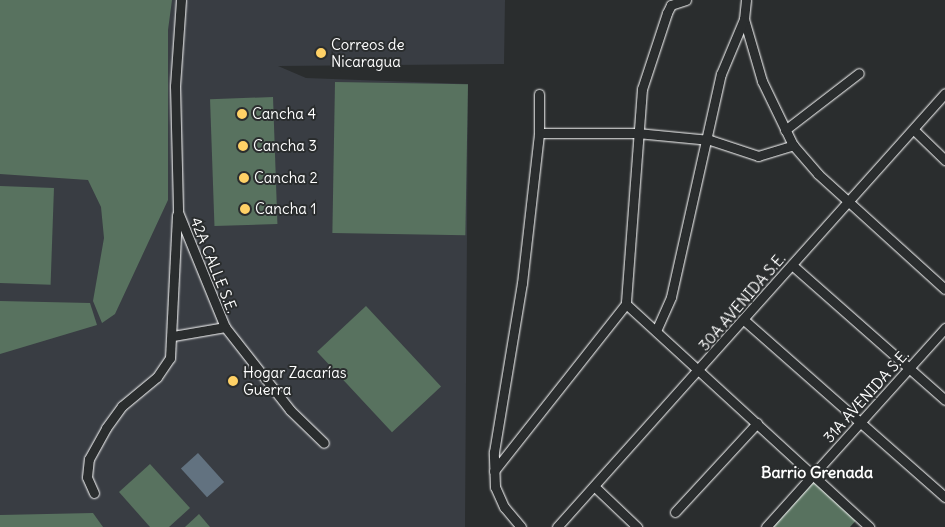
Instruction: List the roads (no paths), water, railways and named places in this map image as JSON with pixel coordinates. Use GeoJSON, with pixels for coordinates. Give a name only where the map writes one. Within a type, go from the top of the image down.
{"type":"FeatureCollection","features":[{"type":"Feature","properties":{"kind":"street","name":"42A CALLE S.E."},"geometry":{"type":"LineString","coordinates":[[181,0],[175,86],[178,212],[225,327],[290,410],[324,443]]}},
{"type":"Feature","properties":{"kind":"street"},"geometry":{"type":"LineString","coordinates":[[494,471],[626,304],[637,133],[645,76],[671,5],[686,0]]}},
{"type":"Feature","properties":{"kind":"street"},"geometry":{"type":"LineString","coordinates":[[656,331],[671,297],[710,140],[721,74],[744,19],[746,0]]}},
{"type":"Feature","properties":{"kind":"street"},"geometry":{"type":"LineString","coordinates":[[744,19],[762,82],[793,145],[945,289]]}},
{"type":"Feature","properties":{"kind":"street"},"geometry":{"type":"LineString","coordinates":[[785,130],[859,73]]}},
{"type":"Feature","properties":{"kind":"street","name":"30A AVENIDA S.E."},"geometry":{"type":"LineString","coordinates":[[557,527],[596,488],[792,265],[915,131],[945,93]]}},
{"type":"Feature","properties":{"kind":"street"},"geometry":{"type":"LineString","coordinates":[[521,527],[504,507],[494,471],[532,211],[539,133],[539,94]]}},
{"type":"Feature","properties":{"kind":"street"},"geometry":{"type":"LineString","coordinates":[[915,131],[945,160]]}},
{"type":"Feature","properties":{"kind":"street"},"geometry":{"type":"LineString","coordinates":[[539,133],[637,133],[710,140],[758,156],[793,145]]}},
{"type":"Feature","properties":{"kind":"street"},"geometry":{"type":"LineString","coordinates":[[94,493],[87,477],[89,460],[122,406],[158,378],[170,358],[173,336],[178,212]]}},
{"type":"Feature","properties":{"kind":"street"},"geometry":{"type":"LineString","coordinates":[[792,265],[945,400]]}},
{"type":"Feature","properties":{"kind":"street"},"geometry":{"type":"LineString","coordinates":[[626,304],[869,527]]}},
{"type":"Feature","properties":{"kind":"street"},"geometry":{"type":"LineString","coordinates":[[744,320],[945,497]]}},
{"type":"Feature","properties":{"kind":"street"},"geometry":{"type":"LineString","coordinates":[[173,336],[225,327]]}},
{"type":"Feature","properties":{"kind":"street","name":"31A AVENIDA S.E."},"geometry":{"type":"LineString","coordinates":[[766,527],[945,328]]}},
{"type":"Feature","properties":{"kind":"street"},"geometry":{"type":"LineString","coordinates":[[675,512],[757,423]]}},
{"type":"Feature","properties":{"kind":"street"},"geometry":{"type":"LineString","coordinates":[[596,488],[638,527]]}},
{"type":"Feature","properties":{"kind":"water"},"geometry":{"type":"Polygon","coordinates":[[[198,453],[224,482],[207,497],[181,468],[198,453]]]}},
{"type":"Feature","properties":{"kind":"place","name":"Correos de Nicaragua"},"geometry":{"type":"Point","coordinates":[321,53]}},
{"type":"Feature","properties":{"kind":"place","name":"Cancha 4"},"geometry":{"type":"Point","coordinates":[242,114]}},
{"type":"Feature","properties":{"kind":"place","name":"Cancha 3"},"geometry":{"type":"Point","coordinates":[243,146]}},
{"type":"Feature","properties":{"kind":"place","name":"Cancha 2"},"geometry":{"type":"Point","coordinates":[244,178]}},
{"type":"Feature","properties":{"kind":"place","name":"Cancha 1"},"geometry":{"type":"Point","coordinates":[245,209]}},
{"type":"Feature","properties":{"kind":"place","name":"Hogar Zacarías Guerra"},"geometry":{"type":"Point","coordinates":[233,381]}},
{"type":"Feature","properties":{"kind":"district","name":"Barrio Grenada"},"geometry":{"type":"Point","coordinates":[817,472]}}]}
